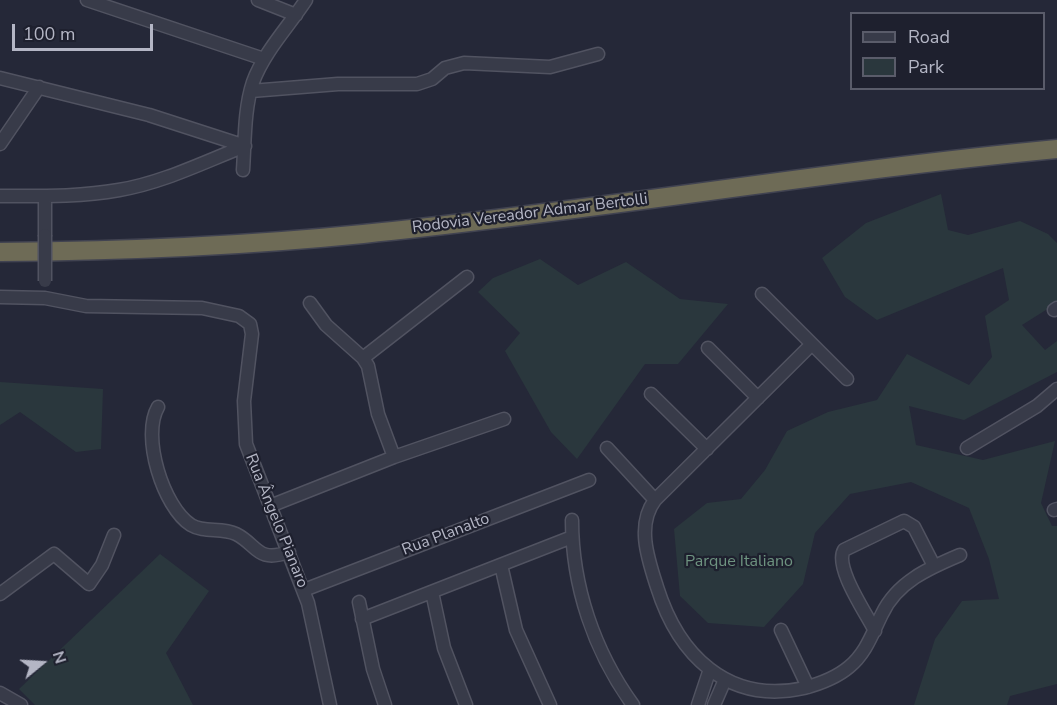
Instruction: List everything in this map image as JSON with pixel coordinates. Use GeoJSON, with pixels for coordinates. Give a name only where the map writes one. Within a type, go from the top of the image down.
{"type":"FeatureCollection","features":[{"type":"Feature","properties":{"kind":"highway","name":"Rodovia Vereador Admar Bertolli"},"geometry":{"type":"LineString","coordinates":[[0,252],[220,244],[362,234],[949,160],[1057,149]]}},
{"type":"Feature","properties":{"kind":"street"},"geometry":{"type":"LineString","coordinates":[[87,0],[264,59]]}},
{"type":"Feature","properties":{"kind":"street"},"geometry":{"type":"LineString","coordinates":[[258,0],[296,15]]}},
{"type":"Feature","properties":{"kind":"street"},"geometry":{"type":"LineString","coordinates":[[243,170],[250,91],[264,59],[306,0]]}},
{"type":"Feature","properties":{"kind":"street"},"geometry":{"type":"LineString","coordinates":[[250,91],[338,84],[417,84],[432,79],[445,68],[464,63],[550,67],[598,54]]}},
{"type":"Feature","properties":{"kind":"street"},"geometry":{"type":"LineString","coordinates":[[0,78],[149,115],[245,146]]}},
{"type":"Feature","properties":{"kind":"street"},"geometry":{"type":"LineString","coordinates":[[0,144],[39,87]]}},
{"type":"Feature","properties":{"kind":"street"},"geometry":{"type":"LineString","coordinates":[[0,196],[45,196],[121,190],[245,146]]}},
{"type":"Feature","properties":{"kind":"street"},"geometry":{"type":"LineString","coordinates":[[0,297],[45,298],[45,196]]}},
{"type":"Feature","properties":{"kind":"street"},"geometry":{"type":"LineString","coordinates":[[363,358],[467,277]]}},
{"type":"Feature","properties":{"kind":"street"},"geometry":{"type":"LineString","coordinates":[[762,294],[847,380]]}},
{"type":"Feature","properties":{"kind":"street","name":"Rua Ângelo Pianaro"},"geometry":{"type":"LineString","coordinates":[[45,298],[80,305],[180,306],[225,312],[244,319],[250,324],[252,334],[244,401],[244,431],[250,458],[304,590],[313,618],[330,705]]}},
{"type":"Feature","properties":{"kind":"street"},"geometry":{"type":"LineString","coordinates":[[310,303],[326,325],[363,358],[368,366],[381,426],[394,457]]}},
{"type":"Feature","properties":{"kind":"street"},"geometry":{"type":"LineString","coordinates":[[812,344],[656,500],[644,522],[647,547],[658,590],[682,642],[709,672],[724,682],[747,689],[771,692],[808,687],[847,669],[865,650],[895,594],[934,566],[960,555]]}},
{"type":"Feature","properties":{"kind":"street"},"geometry":{"type":"LineString","coordinates":[[708,348],[758,398]]}},
{"type":"Feature","properties":{"kind":"street"},"geometry":{"type":"LineString","coordinates":[[967,448],[1037,406],[1057,389]]}},
{"type":"Feature","properties":{"kind":"street"},"geometry":{"type":"LineString","coordinates":[[651,394],[706,449]]}},
{"type":"Feature","properties":{"kind":"street"},"geometry":{"type":"LineString","coordinates":[[158,407],[153,415],[153,447],[175,512],[199,528],[236,534],[261,553],[278,556],[289,552]]}},
{"type":"Feature","properties":{"kind":"street"},"geometry":{"type":"LineString","coordinates":[[270,506],[394,457],[504,419]]}},
{"type":"Feature","properties":{"kind":"street"},"geometry":{"type":"LineString","coordinates":[[607,448],[656,500]]}},
{"type":"Feature","properties":{"kind":"street","name":"Rua Planalto"},"geometry":{"type":"LineString","coordinates":[[304,590],[589,480]]}},
{"type":"Feature","properties":{"kind":"street"},"geometry":{"type":"LineString","coordinates":[[572,520],[576,572],[586,611],[603,655],[633,705]]}},
{"type":"Feature","properties":{"kind":"street"},"geometry":{"type":"LineString","coordinates":[[875,631],[842,568],[841,556],[844,550],[904,521],[914,527],[934,566]]}},
{"type":"Feature","properties":{"kind":"street"},"geometry":{"type":"LineString","coordinates":[[0,594],[54,554],[88,584],[102,565],[114,535]]}},
{"type":"Feature","properties":{"kind":"street"},"geometry":{"type":"LineString","coordinates":[[362,619],[572,537]]}},
{"type":"Feature","properties":{"kind":"street"},"geometry":{"type":"LineString","coordinates":[[501,565],[516,630],[550,705]]}},
{"type":"Feature","properties":{"kind":"street"},"geometry":{"type":"LineString","coordinates":[[432,592],[447,658],[466,705]]}},
{"type":"Feature","properties":{"kind":"street"},"geometry":{"type":"LineString","coordinates":[[359,602],[373,669],[385,705]]}},
{"type":"Feature","properties":{"kind":"street"},"geometry":{"type":"LineString","coordinates":[[781,630],[808,687]]}},
{"type":"Feature","properties":{"kind":"street"},"geometry":{"type":"LineString","coordinates":[[698,705],[709,672]]}},
{"type":"Feature","properties":{"kind":"street"},"geometry":{"type":"LineString","coordinates":[[714,705],[724,682]]}},
{"type":"Feature","properties":{"kind":"street"},"geometry":{"type":"LineString","coordinates":[[0,693],[21,705]]}},
{"type":"Feature","properties":{"kind":"green space","name":"Parque Italiano"},"geometry":{"type":"Polygon","coordinates":[[[941,194],[948,230],[968,235],[1020,221],[1048,234],[1057,243],[1057,303],[1022,325],[1045,350],[1057,341],[1057,372],[964,420],[909,406],[916,445],[983,460],[1055,441],[1041,503],[1052,526],[1057,526],[1057,684],[1010,696],[1007,705],[914,705],[935,639],[962,601],[999,599],[989,559],[969,508],[911,482],[850,494],[815,533],[803,584],[764,627],[708,623],[680,596],[674,529],[707,503],[741,499],[765,470],[787,431],[828,412],[877,400],[907,354],[969,385],[992,357],[985,316],[1009,300],[1003,268],[877,320],[845,297],[822,258],[866,223],[941,194]]]}},
{"type":"Feature","properties":{"kind":"green space"},"geometry":{"type":"Polygon","coordinates":[[[540,259],[578,285],[626,262],[680,299],[728,304],[678,364],[645,364],[577,459],[551,432],[505,351],[520,333],[478,292],[493,278],[540,259]]]}},
{"type":"Feature","properties":{"kind":"green space"},"geometry":{"type":"Polygon","coordinates":[[[0,382],[103,389],[101,449],[76,452],[20,412],[0,425],[0,382]]]}},
{"type":"Feature","properties":{"kind":"green space"},"geometry":{"type":"Polygon","coordinates":[[[160,554],[209,591],[166,653],[193,705],[35,705],[19,689],[160,554]]]}}]}
